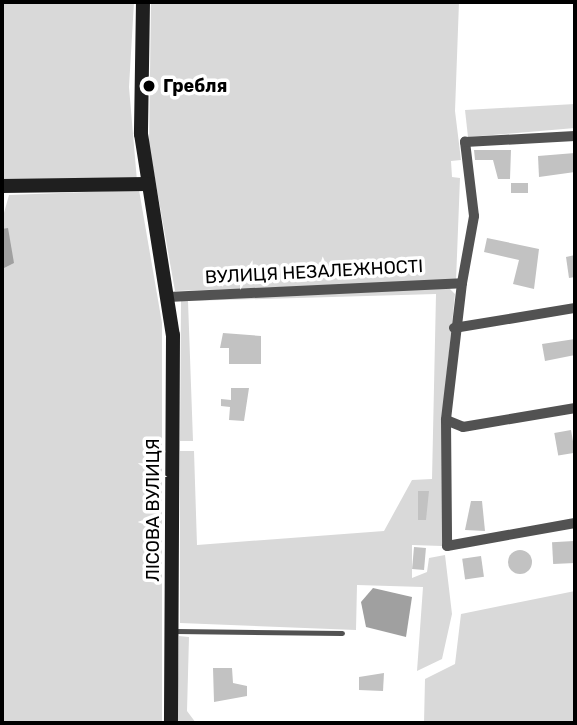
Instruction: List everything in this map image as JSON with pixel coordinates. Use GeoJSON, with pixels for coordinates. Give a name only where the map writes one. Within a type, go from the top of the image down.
{"type":"FeatureCollection","features":[{"type":"Feature","properties":{"kind":"street","name":"ЛІСОВА ВУЛИЦЯ"},"geometry":{"type":"LineString","coordinates":[[143,2],[139,86],[147,184],[168,297],[170,723]]}},
{"type":"Feature","properties":{"kind":"street"},"geometry":{"type":"LineString","coordinates":[[575,136],[465,142],[474,216],[454,328],[446,421],[447,546],[575,523]]}},
{"type":"Feature","properties":{"kind":"street"},"geometry":{"type":"LineString","coordinates":[[2,186],[147,184]]}},
{"type":"Feature","properties":{"kind":"street","name":"ВУЛИЦЯ НЕЗАЛЕЖНОСТІ"},"geometry":{"type":"LineString","coordinates":[[168,297],[462,283]]}},
{"type":"Feature","properties":{"kind":"street"},"geometry":{"type":"LineString","coordinates":[[454,328],[575,308]]}},
{"type":"Feature","properties":{"kind":"street"},"geometry":{"type":"LineString","coordinates":[[446,421],[463,427],[575,408]]}},
{"type":"Feature","properties":{"kind":"lane"},"geometry":{"type":"LineString","coordinates":[[171,631],[342,633]]}},
{"type":"Feature","properties":{"kind":"shaded area"},"geometry":{"type":"Polygon","coordinates":[[[2,2],[134,2],[129,87],[137,181],[2,181],[2,2]]]}},
{"type":"Feature","properties":{"kind":"shaded area"},"geometry":{"type":"Polygon","coordinates":[[[151,2],[459,2],[455,111],[461,160],[451,161],[452,177],[460,178],[456,281],[175,291],[149,145],[151,2]]]}},
{"type":"Feature","properties":{"kind":"shaded area"},"geometry":{"type":"Polygon","coordinates":[[[575,104],[575,128],[468,137],[465,110],[575,104]]]}},
{"type":"Feature","properties":{"kind":"shaded area"},"geometry":{"type":"Polygon","coordinates":[[[139,190],[162,323],[162,723],[2,723],[2,220],[9,195],[139,190]]]}},
{"type":"Feature","properties":{"kind":"shaded area"},"geometry":{"type":"Polygon","coordinates":[[[8,228],[14,263],[2,269],[2,229],[8,228]]]}},
{"type":"Feature","properties":{"kind":"shaded area"},"geometry":{"type":"Polygon","coordinates":[[[448,287],[455,294],[442,420],[442,546],[412,545],[412,578],[427,572],[429,558],[445,555],[452,614],[442,659],[417,671],[423,587],[357,585],[356,630],[180,623],[180,451],[194,451],[197,545],[384,531],[412,480],[432,479],[436,294],[188,301],[193,441],[180,441],[181,301],[448,287]]]}},
{"type":"Feature","properties":{"kind":"shaded area"},"geometry":{"type":"Polygon","coordinates":[[[373,588],[412,597],[406,637],[366,627],[361,602],[373,588]]]}},
{"type":"Feature","properties":{"kind":"shaded area"},"geometry":{"type":"Polygon","coordinates":[[[575,591],[575,723],[424,723],[425,679],[455,664],[461,614],[575,591]]]}},
{"type":"Feature","properties":{"kind":"shaded area"},"geometry":{"type":"Polygon","coordinates":[[[179,636],[189,637],[187,711],[196,723],[177,723],[179,636]]]}},
{"type":"Feature","properties":{"kind":"building"},"geometry":{"type":"Polygon","coordinates":[[[474,150],[511,150],[510,179],[498,179],[493,160],[475,160],[474,150]]]}},
{"type":"Feature","properties":{"kind":"building"},"geometry":{"type":"Polygon","coordinates":[[[575,153],[575,172],[539,177],[538,156],[575,153]]]}},
{"type":"Feature","properties":{"kind":"building"},"geometry":{"type":"Polygon","coordinates":[[[511,183],[528,183],[528,193],[511,193],[511,183]]]}},
{"type":"Feature","properties":{"kind":"building"},"geometry":{"type":"Polygon","coordinates":[[[487,238],[539,249],[534,289],[513,284],[519,260],[484,252],[487,238]]]}},
{"type":"Feature","properties":{"kind":"building"},"geometry":{"type":"Polygon","coordinates":[[[575,255],[575,277],[569,278],[566,257],[575,255]]]}},
{"type":"Feature","properties":{"kind":"building"},"geometry":{"type":"Polygon","coordinates":[[[223,333],[261,336],[261,364],[229,364],[229,348],[220,348],[223,333]]]}},
{"type":"Feature","properties":{"kind":"building"},"geometry":{"type":"Polygon","coordinates":[[[575,339],[575,355],[545,361],[542,344],[575,339]]]}},
{"type":"Feature","properties":{"kind":"building"},"geometry":{"type":"Polygon","coordinates":[[[231,388],[249,388],[244,421],[229,420],[230,407],[221,406],[221,399],[231,400],[231,388]]]}},
{"type":"Feature","properties":{"kind":"building"},"geometry":{"type":"Polygon","coordinates":[[[571,430],[575,453],[558,456],[554,433],[571,430]]]}},
{"type":"Feature","properties":{"kind":"building"},"geometry":{"type":"Polygon","coordinates":[[[418,491],[429,491],[426,520],[418,520],[418,491]]]}},
{"type":"Feature","properties":{"kind":"building"},"geometry":{"type":"Polygon","coordinates":[[[471,501],[482,501],[485,531],[465,530],[471,501]]]}},
{"type":"Feature","properties":{"kind":"building"},"geometry":{"type":"Polygon","coordinates":[[[574,541],[575,563],[553,564],[552,542],[574,541]]]}},
{"type":"Feature","properties":{"kind":"building"},"geometry":{"type":"Polygon","coordinates":[[[414,547],[426,548],[424,570],[412,569],[414,547]]]}},
{"type":"Feature","properties":{"kind":"building"},"geometry":{"type":"Polygon","coordinates":[[[520,550],[531,557],[532,562],[525,573],[520,574],[509,567],[508,562],[515,551],[520,550]]]}},
{"type":"Feature","properties":{"kind":"building"},"geometry":{"type":"Polygon","coordinates":[[[481,556],[484,577],[465,579],[462,559],[481,556]]]}},
{"type":"Feature","properties":{"kind":"building"},"geometry":{"type":"Polygon","coordinates":[[[213,668],[232,668],[233,683],[247,686],[247,696],[214,702],[213,668]]]}},
{"type":"Feature","properties":{"kind":"building"},"geometry":{"type":"Polygon","coordinates":[[[384,673],[383,691],[359,690],[359,677],[384,673]]]}},
{"type":"Feature","properties":{"kind":"place","name":"Гребля"},"geometry":{"type":"Point","coordinates":[149,86]}}]}
